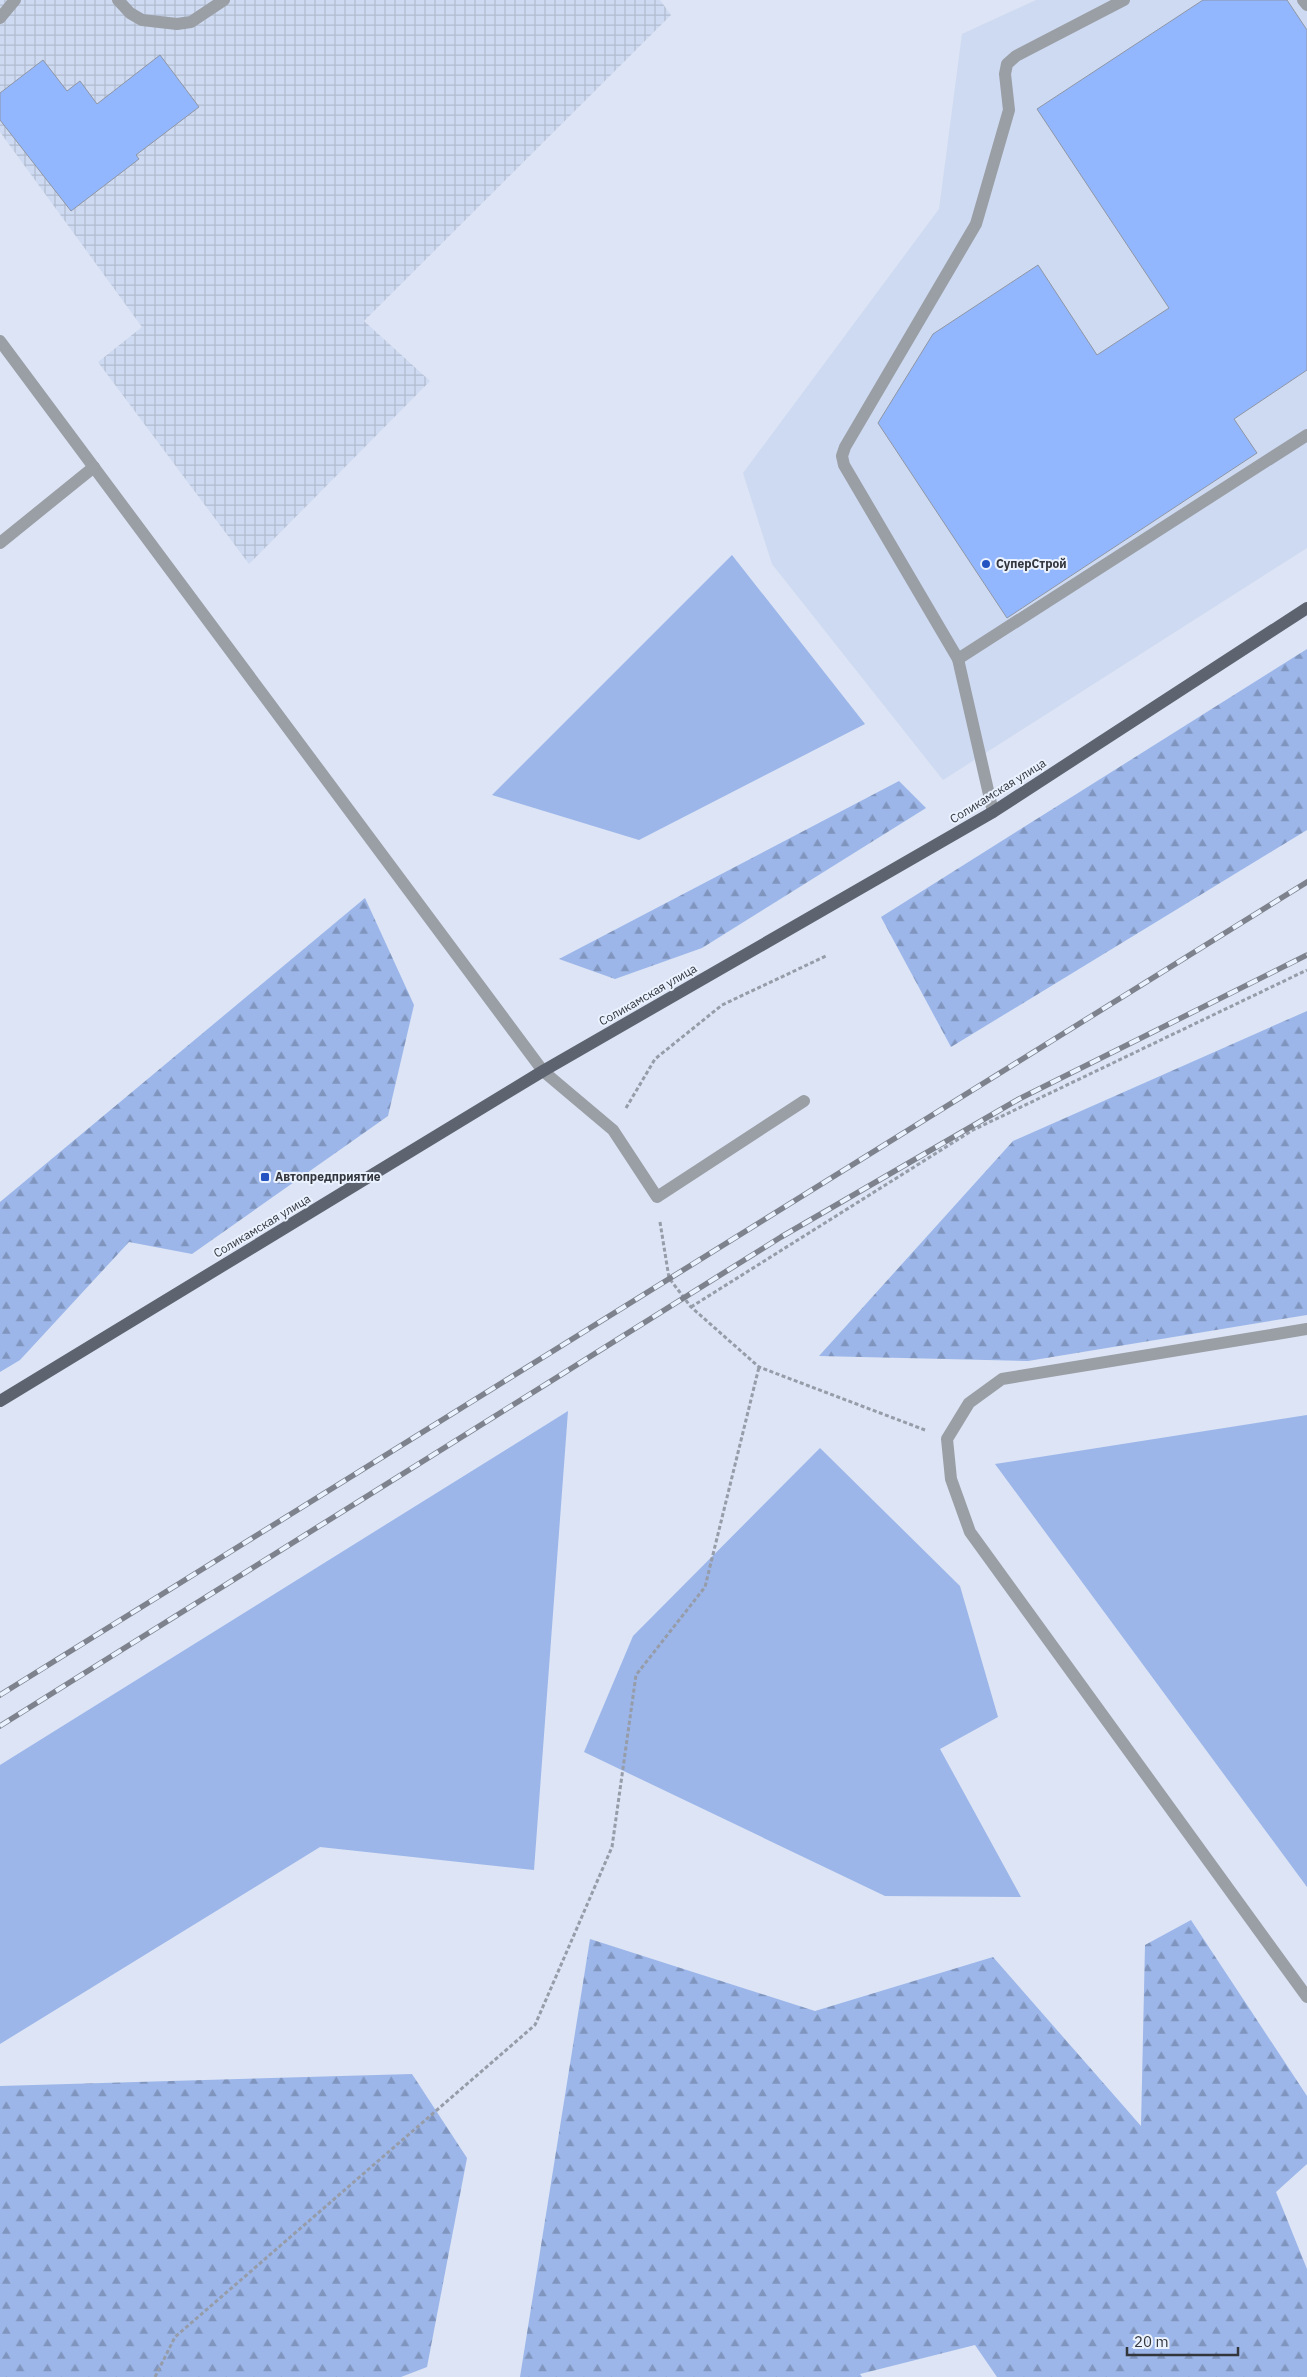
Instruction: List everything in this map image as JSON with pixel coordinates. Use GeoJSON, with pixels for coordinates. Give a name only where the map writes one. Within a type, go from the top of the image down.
{"type":"FeatureCollection","features":[{"type":"Feature","properties":{"kind":"main road","name":"Соликамская улица"},"geometry":{"type":"LineString","coordinates":[[0,1401],[543,1071],[993,812],[1307,608]]}},
{"type":"Feature","properties":{"kind":"street"},"geometry":{"type":"LineString","coordinates":[[0,18],[15,0]]}},
{"type":"Feature","properties":{"kind":"street"},"geometry":{"type":"LineString","coordinates":[[118,0],[130,14],[142,20],[177,24],[191,22],[224,0]]}},
{"type":"Feature","properties":{"kind":"street"},"geometry":{"type":"LineString","coordinates":[[993,812],[958,659],[844,465],[842,456],[850,438],[976,224],[1010,110],[1005,74],[1007,64],[1016,56],[1124,0]]}},
{"type":"Feature","properties":{"kind":"street"},"geometry":{"type":"LineString","coordinates":[[1304,0],[1307,6]]}},
{"type":"Feature","properties":{"kind":"street"},"geometry":{"type":"LineString","coordinates":[[0,340],[543,1071],[613,1130],[657,1197],[804,1101]]}},
{"type":"Feature","properties":{"kind":"street"},"geometry":{"type":"LineString","coordinates":[[958,659],[1307,436]]}},
{"type":"Feature","properties":{"kind":"street"},"geometry":{"type":"LineString","coordinates":[[0,543],[94,467]]}},
{"type":"Feature","properties":{"kind":"street"},"geometry":{"type":"LineString","coordinates":[[1307,1329],[1002,1379],[969,1403],[946,1439],[951,1479],[970,1532],[1307,1997]]}},
{"type":"Feature","properties":{"kind":"path"},"geometry":{"type":"LineString","coordinates":[[613,1130],[655,1059],[722,1005],[826,956]]}},
{"type":"Feature","properties":{"kind":"path"},"geometry":{"type":"LineString","coordinates":[[691,1307],[973,1130],[1307,970]]}},
{"type":"Feature","properties":{"kind":"path"},"geometry":{"type":"LineString","coordinates":[[657,1197],[669,1278],[691,1307],[759,1367],[946,1439]]}},
{"type":"Feature","properties":{"kind":"path"},"geometry":{"type":"LineString","coordinates":[[155,2377],[175,2337],[535,2025],[612,1847],[636,1674],[705,1587],[759,1367]]}},
{"type":"Feature","properties":{"kind":"shaded area"},"geometry":{"type":"Polygon","coordinates":[[[0,0],[660,0],[671,15],[364,321],[430,381],[249,564],[98,362],[142,327],[0,132],[0,0]]]}},
{"type":"Feature","properties":{"kind":"shaded area"},"geometry":{"type":"Polygon","coordinates":[[[1036,0],[1307,0],[1307,548],[943,780],[772,564],[743,473],[939,209],[962,34],[1036,0]]]}},
{"type":"Feature","properties":{"kind":"green space"},"geometry":{"type":"Polygon","coordinates":[[[732,555],[865,724],[639,840],[492,795],[732,555]]]}},
{"type":"Feature","properties":{"kind":"green space"},"geometry":{"type":"Polygon","coordinates":[[[1307,649],[1307,830],[951,1047],[881,917],[1307,649]]]}},
{"type":"Feature","properties":{"kind":"green space"},"geometry":{"type":"Polygon","coordinates":[[[899,781],[926,808],[702,948],[615,979],[559,959],[899,781]]]}},
{"type":"Feature","properties":{"kind":"green space"},"geometry":{"type":"Polygon","coordinates":[[[365,898],[414,1005],[388,1116],[192,1254],[129,1242],[20,1360],[0,1372],[0,1202],[365,898]]]}},
{"type":"Feature","properties":{"kind":"green space"},"geometry":{"type":"Polygon","coordinates":[[[1307,1011],[1307,1315],[1028,1361],[819,1356],[1013,1141],[1307,1011]]]}},
{"type":"Feature","properties":{"kind":"green space"},"geometry":{"type":"Polygon","coordinates":[[[568,1411],[534,1870],[320,1847],[0,2044],[0,1765],[568,1411]]]}},
{"type":"Feature","properties":{"kind":"green space"},"geometry":{"type":"Polygon","coordinates":[[[1307,1415],[1307,1887],[995,1464],[1307,1415]]]}},
{"type":"Feature","properties":{"kind":"green space"},"geometry":{"type":"Polygon","coordinates":[[[820,1448],[960,1586],[998,1717],[940,1749],[1021,1897],[885,1896],[584,1752],[633,1636],[820,1448]]]}},
{"type":"Feature","properties":{"kind":"green space"},"geometry":{"type":"Polygon","coordinates":[[[1191,1920],[1307,2096],[1307,2164],[1276,2192],[1307,2269],[1307,2377],[997,2377],[975,2345],[860,2374],[862,2377],[520,2377],[590,1939],[815,2011],[993,1957],[1141,2126],[1145,1945],[1191,1920]]]}},
{"type":"Feature","properties":{"kind":"green space"},"geometry":{"type":"Polygon","coordinates":[[[412,2074],[467,2158],[427,2367],[401,2377],[0,2377],[0,2086],[412,2074]]]}},
{"type":"Feature","properties":{"kind":"building"},"geometry":{"type":"Polygon","coordinates":[[[1203,0],[1287,0],[1307,30],[1307,370],[1234,419],[1257,453],[1007,618],[878,423],[933,334],[1038,265],[1097,355],[1169,308],[1037,109],[1203,0]]]}},
{"type":"Feature","properties":{"kind":"building"},"geometry":{"type":"Polygon","coordinates":[[[160,55],[199,107],[136,155],[139,159],[71,211],[0,120],[0,93],[43,60],[67,91],[80,81],[97,104],[160,55]]]}},
{"type":"Feature","properties":{"kind":"railway"},"geometry":{"type":"LineString","coordinates":[[0,1695],[1307,882]]}},
{"type":"Feature","properties":{"kind":"railway"},"geometry":{"type":"LineString","coordinates":[[0,1726],[781,1237],[1019,1099],[1307,955]]}},
{"type":"Feature","properties":{"kind":"place","name":"СуперСтрой"},"geometry":{"type":"Point","coordinates":[986,564]}},
{"type":"Feature","properties":{"kind":"place","name":"Автопредприятие"},"geometry":{"type":"Point","coordinates":[265,1177]}}]}
